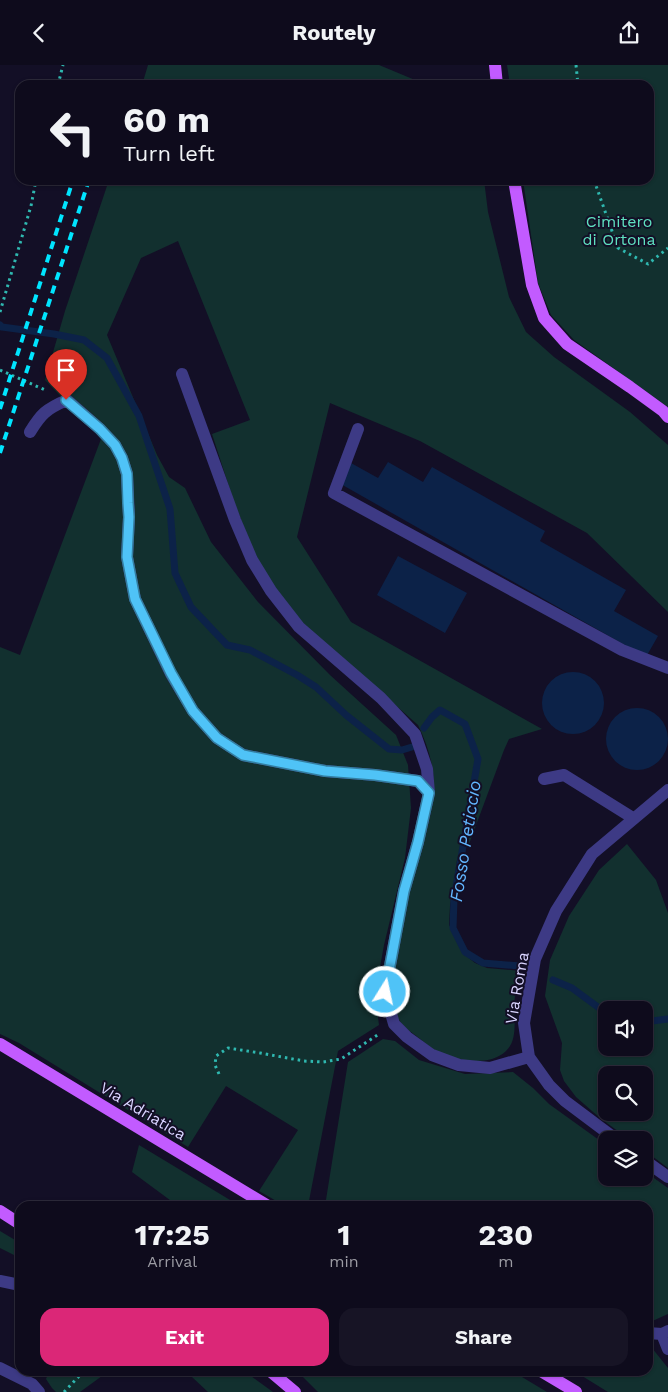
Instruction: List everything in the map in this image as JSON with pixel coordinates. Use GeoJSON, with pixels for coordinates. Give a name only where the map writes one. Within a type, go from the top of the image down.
{"type":"FeatureCollection","features":[{"type":"Feature","properties":{"kind":"main road"},"geometry":{"type":"LineString","coordinates":[[495,65],[496,80]]}},
{"type":"Feature","properties":{"kind":"main road"},"geometry":{"type":"LineString","coordinates":[[515,185],[532,285],[544,318],[568,344],[644,396],[668,417]]}},
{"type":"Feature","properties":{"kind":"main road","name":"Via Adriatica"},"geometry":{"type":"LineString","coordinates":[[0,1044],[260,1201]]}},
{"type":"Feature","properties":{"kind":"main road"},"geometry":{"type":"LineString","coordinates":[[0,1211],[15,1221]]}},
{"type":"Feature","properties":{"kind":"main road"},"geometry":{"type":"LineString","coordinates":[[276,1376],[295,1392]]}},
{"type":"Feature","properties":{"kind":"main road"},"geometry":{"type":"LineString","coordinates":[[549,1376],[576,1392]]}},
{"type":"Feature","properties":{"kind":"street"},"geometry":{"type":"LineString","coordinates":[[182,374],[235,519],[252,560],[270,591],[299,627],[381,698],[415,734],[427,769],[429,793],[404,891],[385,992],[394,1024],[407,1037],[432,1055],[459,1065],[490,1068],[529,1057]]}},
{"type":"Feature","properties":{"kind":"street"},"geometry":{"type":"LineString","coordinates":[[30,432],[40,415],[66,400],[100,429],[115,445],[127,474],[129,517],[127,557],[135,599],[171,673],[193,711],[217,738],[243,755],[325,771],[418,781],[429,793]]}},
{"type":"Feature","properties":{"kind":"street"},"geometry":{"type":"LineString","coordinates":[[358,429],[334,493],[622,650],[668,668]]}},
{"type":"Feature","properties":{"kind":"street"},"geometry":{"type":"LineString","coordinates":[[544,779],[564,775],[633,818]]}},
{"type":"Feature","properties":{"kind":"street","name":"Via Roma"},"geometry":{"type":"LineString","coordinates":[[605,1131],[565,1101],[549,1085],[529,1057],[524,1023],[535,959],[556,911],[592,854],[668,790]]}},
{"type":"Feature","properties":{"kind":"street"},"geometry":{"type":"LineString","coordinates":[[653,1166],[668,1177]]}},
{"type":"Feature","properties":{"kind":"street"},"geometry":{"type":"LineString","coordinates":[[0,1281],[15,1284]]}},
{"type":"Feature","properties":{"kind":"street"},"geometry":{"type":"LineString","coordinates":[[665,1333],[668,1349]]}},
{"type":"Feature","properties":{"kind":"street"},"geometry":{"type":"LineString","coordinates":[[0,1368],[15,1376]]}},
{"type":"Feature","properties":{"kind":"street"},"geometry":{"type":"LineString","coordinates":[[16,1376],[32,1384],[39,1392]]}},
{"type":"Feature","properties":{"kind":"path"},"geometry":{"type":"LineString","coordinates":[[59,80],[63,65]]}},
{"type":"Feature","properties":{"kind":"path"},"geometry":{"type":"LineString","coordinates":[[576,65],[578,80]]}},
{"type":"Feature","properties":{"kind":"path"},"geometry":{"type":"LineString","coordinates":[[0,312],[32,206],[35,185]]}},
{"type":"Feature","properties":{"kind":"path"},"geometry":{"type":"LineString","coordinates":[[596,185],[618,248],[648,264],[668,248]]}},
{"type":"Feature","properties":{"kind":"path"},"geometry":{"type":"LineString","coordinates":[[0,370],[36,385]]}},
{"type":"Feature","properties":{"kind":"path"},"geometry":{"type":"LineString","coordinates":[[219,1074],[215,1065],[216,1056],[228,1048],[304,1061],[323,1062],[341,1059],[394,1024]]}},
{"type":"Feature","properties":{"kind":"path"},"geometry":{"type":"LineString","coordinates":[[64,1392],[79,1376]]}},
{"type":"Feature","properties":{"kind":"green space"},"geometry":{"type":"Polygon","coordinates":[[[148,65],[379,65],[415,80],[144,80],[148,65]]]}},
{"type":"Feature","properties":{"kind":"green space","name":"Cimitero di Ortona"},"geometry":{"type":"Polygon","coordinates":[[[507,65],[668,65],[668,407],[574,340],[551,315],[538,283],[524,185],[654,185],[654,80],[509,80],[507,65]]]}},
{"type":"Feature","properties":{"kind":"green space"},"geometry":{"type":"Polygon","coordinates":[[[107,185],[485,185],[488,212],[509,297],[526,332],[554,357],[630,412],[668,445],[668,612],[587,533],[420,441],[330,403],[297,537],[351,622],[542,729],[509,739],[469,844],[457,860],[450,906],[449,925],[464,954],[475,963],[487,968],[522,971],[514,1003],[515,1025],[513,1039],[506,1051],[491,1059],[473,1061],[445,1055],[430,1047],[403,1025],[396,1014],[394,1000],[395,971],[403,921],[434,796],[432,764],[426,744],[418,725],[301,622],[274,586],[255,555],[234,502],[212,434],[250,420],[178,241],[141,258],[107,335],[157,455],[169,477],[185,488],[211,542],[258,602],[330,675],[396,735],[408,765],[411,808],[405,858],[384,945],[375,995],[379,1025],[338,1051],[309,1201],[276,1201],[259,1191],[298,1130],[226,1086],[188,1147],[19,1043],[0,1034],[0,647],[20,655],[101,439],[45,380],[65,311],[107,185]]]}},
{"type":"Feature","properties":{"kind":"green space"},"geometry":{"type":"Polygon","coordinates":[[[627,844],[656,880],[668,913],[668,1168],[653,1157],[653,1131],[618,1131],[604,1121],[653,1121],[653,1066],[598,1066],[598,1116],[576,1097],[564,1081],[560,1070],[562,1043],[545,996],[550,960],[569,916],[599,870],[627,844]]]}},
{"type":"Feature","properties":{"kind":"green space"},"geometry":{"type":"Polygon","coordinates":[[[383,1039],[395,1041],[419,1060],[465,1074],[513,1072],[549,1104],[598,1139],[598,1186],[653,1186],[653,1177],[668,1188],[668,1314],[653,1321],[653,1201],[326,1201],[348,1062],[383,1039]]]}},
{"type":"Feature","properties":{"kind":"green space"},"geometry":{"type":"Polygon","coordinates":[[[139,1145],[232,1201],[171,1201],[132,1172],[139,1145]]]}},
{"type":"Feature","properties":{"kind":"green space"},"geometry":{"type":"Polygon","coordinates":[[[0,1231],[15,1240],[15,1256],[0,1248],[0,1231]]]}},
{"type":"Feature","properties":{"kind":"green space"},"geometry":{"type":"Polygon","coordinates":[[[653,1349],[668,1368],[668,1392],[608,1392],[582,1376],[653,1376],[653,1349]]]}},
{"type":"Feature","properties":{"kind":"green space"},"geometry":{"type":"Polygon","coordinates":[[[47,1376],[102,1376],[80,1392],[56,1392],[46,1379],[47,1376]]]}},
{"type":"Feature","properties":{"kind":"green space"},"geometry":{"type":"Polygon","coordinates":[[[190,1376],[251,1376],[273,1392],[208,1392],[190,1376]]]}},
{"type":"Feature","properties":{"kind":"green space"},"geometry":{"type":"Polygon","coordinates":[[[302,1376],[520,1376],[547,1392],[318,1392],[302,1376]]]}},
{"type":"Feature","properties":{"kind":"water"},"geometry":{"type":"Polygon","coordinates":[[[388,462],[423,482],[432,467],[545,531],[540,541],[626,590],[614,611],[658,636],[646,657],[339,483],[351,463],[378,478],[388,462]]]}},
{"type":"Feature","properties":{"kind":"water"},"geometry":{"type":"Polygon","coordinates":[[[398,556],[467,593],[445,633],[377,595],[398,556]]]}},
{"type":"Feature","properties":{"kind":"water"},"geometry":{"type":"Polygon","coordinates":[[[567,672],[579,672],[595,681],[602,691],[604,703],[602,715],[595,725],[579,734],[567,734],[556,729],[547,720],[542,709],[542,697],[547,686],[556,677],[567,672]]]}},
{"type":"Feature","properties":{"kind":"water"},"geometry":{"type":"Polygon","coordinates":[[[631,708],[643,708],[659,717],[666,727],[668,739],[666,751],[659,761],[643,770],[631,770],[620,765],[611,756],[606,745],[606,733],[611,722],[620,713],[631,708]]]}},
{"type":"Feature","properties":{"kind":"waterway","name":"Fosso Peticcio"},"geometry":{"type":"LineString","coordinates":[[0,325],[2,327],[84,340],[107,358],[139,416],[170,509],[175,573],[191,607],[227,645],[250,650],[316,687],[346,715],[389,749],[402,750],[412,747]]}},
{"type":"Feature","properties":{"kind":"waterway","name":"Fosso Peticcio"},"geometry":{"type":"LineString","coordinates":[[424,728],[440,710],[465,724],[478,759],[454,899],[453,928],[465,952],[483,963],[520,966]]}},
{"type":"Feature","properties":{"kind":"waterway","name":"Fosso Peticcio"},"geometry":{"type":"LineString","coordinates":[[553,980],[572,988],[598,1007]]}},
{"type":"Feature","properties":{"kind":"waterway","name":"Fosso Peticcio"},"geometry":{"type":"LineString","coordinates":[[653,1021],[668,1019]]}},
{"type":"Feature","properties":{"kind":"railway"},"geometry":{"type":"LineString","coordinates":[[0,409],[71,185]]}},
{"type":"Feature","properties":{"kind":"railway"},"geometry":{"type":"LineString","coordinates":[[0,453],[87,185]]}},
{"type":"Feature","properties":{"kind":"route"},"geometry":{"type":"LineString","coordinates":[[66,400],[100,429],[115,445],[122,458],[127,474],[129,517],[127,557],[135,599],[171,673],[193,711],[217,738],[243,755],[325,771],[418,781],[429,793],[404,891],[385,992]]}}]}
